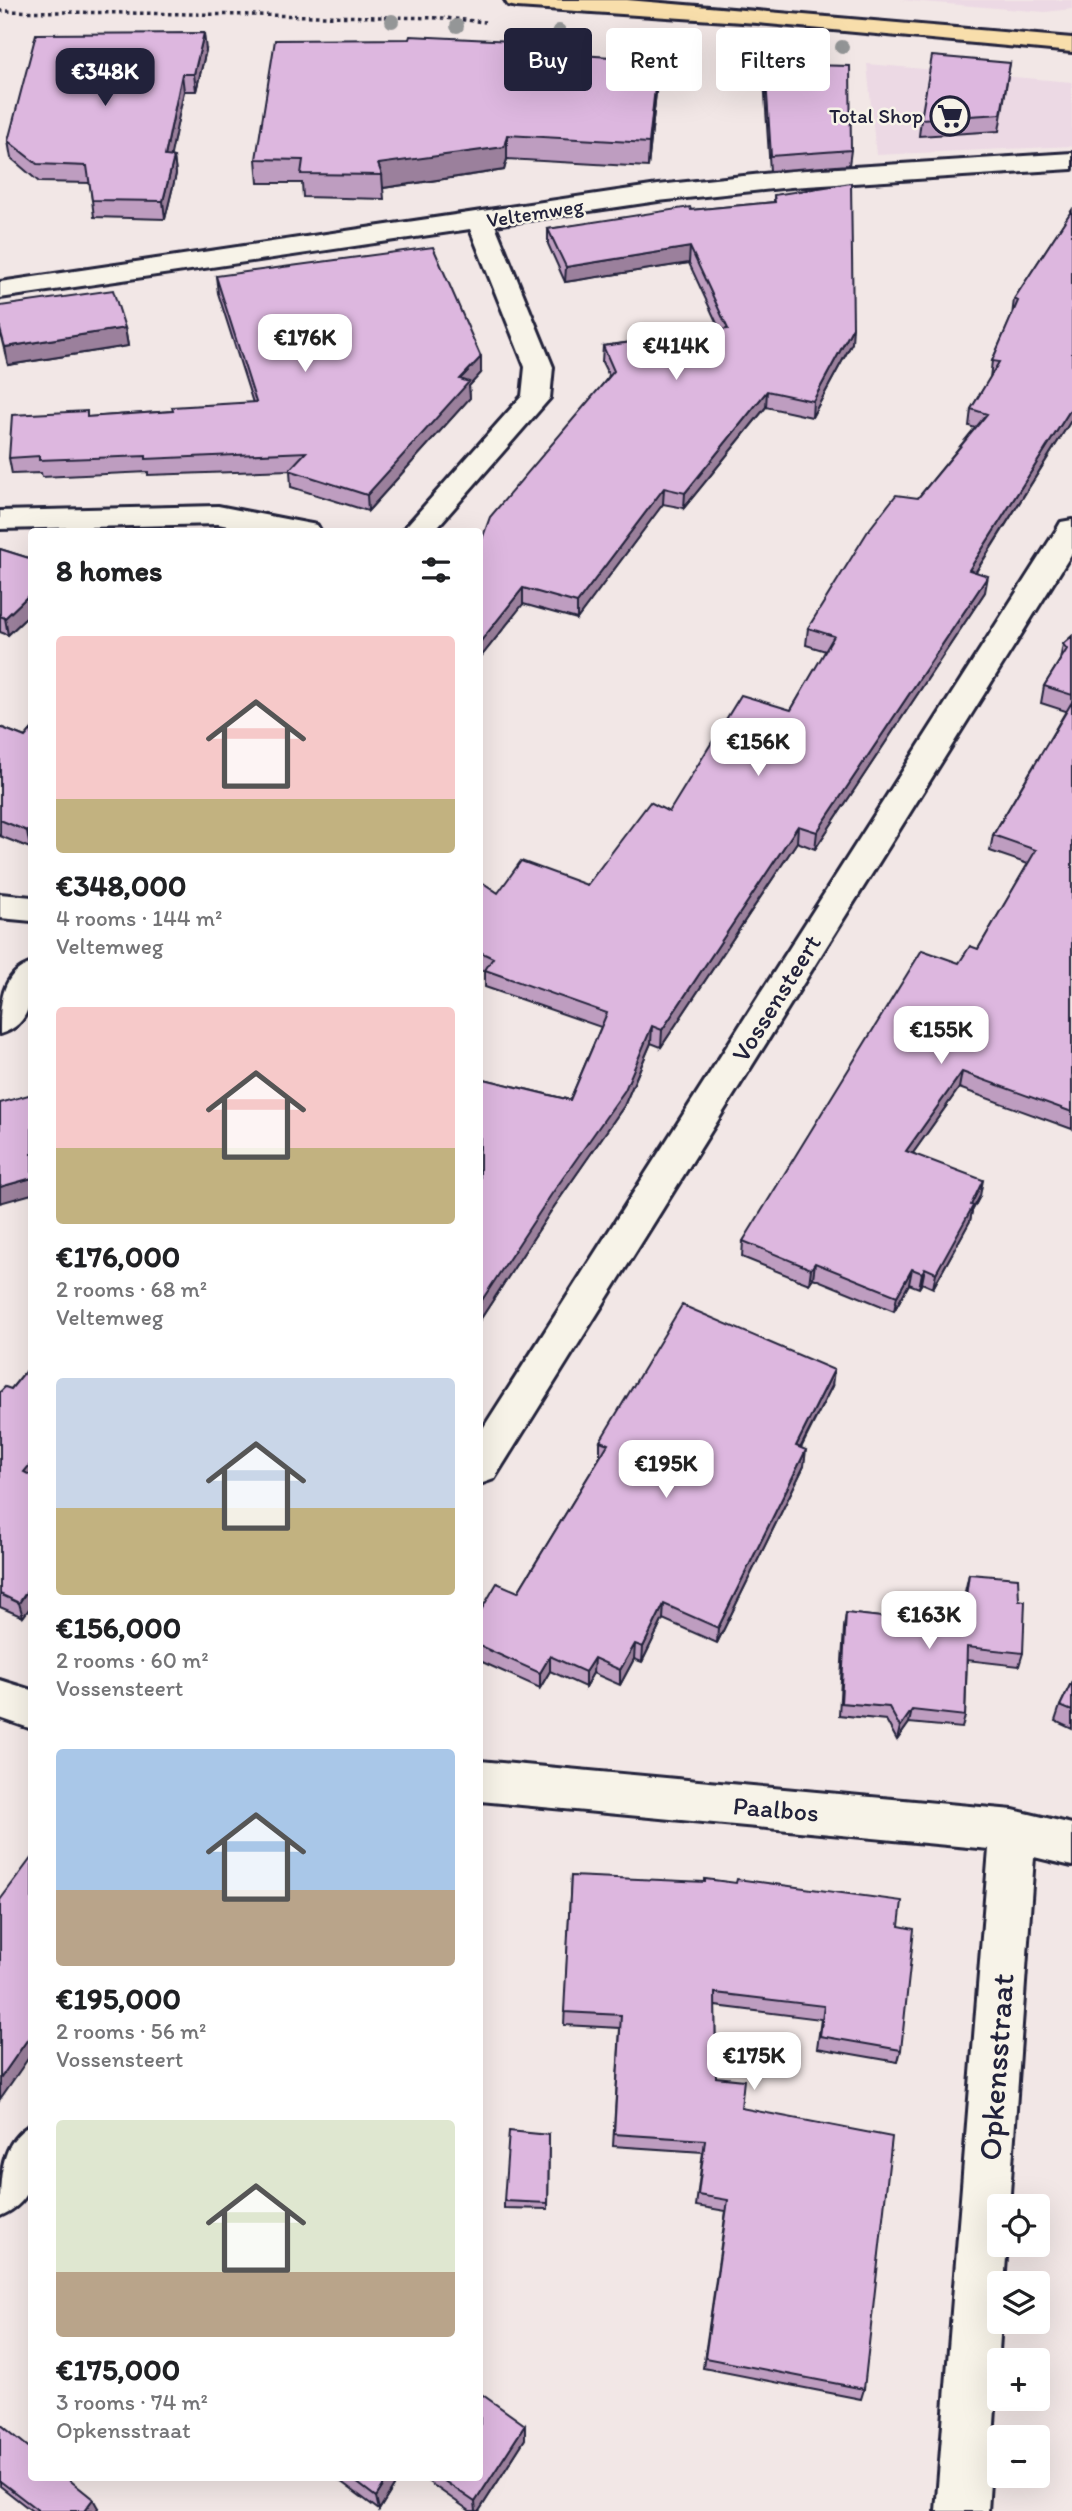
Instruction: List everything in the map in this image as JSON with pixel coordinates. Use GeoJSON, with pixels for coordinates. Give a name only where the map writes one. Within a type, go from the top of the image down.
{"type":"FeatureCollection","features":[{"type":"Feature","properties":{"kind":"main road"},"geometry":{"type":"LineString","coordinates":[[517,0],[757,16],[1072,45]]}},
{"type":"Feature","properties":{"kind":"street","name":"Veltemweg"},"geometry":{"type":"LineString","coordinates":[[0,290],[480,222],[658,193],[791,179],[1072,161]]}},
{"type":"Feature","properties":{"kind":"street"},"geometry":{"type":"LineString","coordinates":[[420,528],[536,398],[539,367],[480,222]]}},
{"type":"Feature","properties":{"kind":"street"},"geometry":{"type":"LineString","coordinates":[[0,520],[218,515],[285,528]]}},
{"type":"Feature","properties":{"kind":"street","name":"Vossensteert"},"geometry":{"type":"LineString","coordinates":[[483,1462],[1072,529]]}},
{"type":"Feature","properties":{"kind":"street"},"geometry":{"type":"LineString","coordinates":[[0,906],[28,909]]}},
{"type":"Feature","properties":{"kind":"street"},"geometry":{"type":"LineString","coordinates":[[0,1021],[28,982]]}},
{"type":"Feature","properties":{"kind":"street"},"geometry":{"type":"LineString","coordinates":[[0,1699],[28,1709]]}},
{"type":"Feature","properties":{"kind":"street","name":"Paalbos"},"geometry":{"type":"LineString","coordinates":[[483,1781],[1013,1831],[1072,1845]]}},
{"type":"Feature","properties":{"kind":"street","name":"Opkensstraat"},"geometry":{"type":"LineString","coordinates":[[962,2511],[1013,1831]]}},
{"type":"Feature","properties":{"kind":"street"},"geometry":{"type":"LineString","coordinates":[[0,2191],[28,2153]]}},
{"type":"Feature","properties":{"kind":"shaded area"},"geometry":{"type":"Polygon","coordinates":[[[900,0],[1072,0],[1072,9],[1045,12],[900,0]]]}},
{"type":"Feature","properties":{"kind":"shaded area"},"geometry":{"type":"Polygon","coordinates":[[[867,64],[1072,82],[1072,146],[876,155],[867,64]]]}},
{"type":"Feature","properties":{"kind":"building"},"geometry":{"type":"Polygon","coordinates":[[[204,33],[194,74],[182,74],[165,156],[174,157],[163,201],[92,200],[87,166],[37,164],[8,141],[36,34],[204,33]]]}},
{"type":"Feature","properties":{"kind":"building"},"geometry":{"type":"Polygon","coordinates":[[[410,36],[504,41],[504,91],[592,91],[592,56],[606,57],[606,91],[655,91],[649,143],[507,135],[504,147],[378,164],[382,175],[301,174],[303,160],[256,159],[275,40],[409,39],[410,36]]]}},
{"type":"Feature","properties":{"kind":"building"},"geometry":{"type":"Polygon","coordinates":[[[932,56],[1010,63],[1001,114],[921,119],[932,56]]]}},
{"type":"Feature","properties":{"kind":"building"},"geometry":{"type":"Polygon","coordinates":[[[830,66],[850,66],[851,150],[771,156],[767,91],[830,91],[830,66]]]}},
{"type":"Feature","properties":{"kind":"building"},"geometry":{"type":"Polygon","coordinates":[[[851,183],[853,327],[813,401],[767,391],[685,493],[664,488],[577,603],[523,588],[483,638],[483,537],[490,517],[614,371],[603,346],[728,329],[690,247],[566,267],[548,229],[690,207],[691,210],[775,202],[774,195],[851,183]]]}},
{"type":"Feature","properties":{"kind":"building"},"geometry":{"type":"Polygon","coordinates":[[[1072,210],[1072,407],[969,570],[988,576],[817,832],[798,826],[662,1030],[652,1026],[625,1090],[483,1298],[483,1079],[570,1100],[607,1013],[485,970],[493,958],[483,953],[483,883],[498,893],[521,861],[587,885],[650,802],[669,812],[741,695],[791,710],[834,636],[808,628],[868,531],[896,495],[918,498],[987,414],[971,409],[999,362],[992,361],[1018,301],[1014,299],[1072,210]]]}},
{"type":"Feature","properties":{"kind":"building"},"geometry":{"type":"Polygon","coordinates":[[[433,247],[481,357],[460,379],[469,382],[367,495],[289,470],[306,452],[146,459],[146,456],[39,460],[39,456],[9,458],[12,415],[87,411],[87,417],[173,411],[172,407],[256,402],[216,276],[433,247]]]}},
{"type":"Feature","properties":{"kind":"building"},"geometry":{"type":"Polygon","coordinates":[[[113,290],[125,328],[5,347],[0,329],[0,306],[113,290]]]}},
{"type":"Feature","properties":{"kind":"building"},"geometry":{"type":"Polygon","coordinates":[[[0,549],[28,558],[28,596],[5,618],[0,616],[0,549]]]}},
{"type":"Feature","properties":{"kind":"building"},"geometry":{"type":"Polygon","coordinates":[[[1072,636],[1072,695],[1044,686],[1067,649],[1063,644],[1072,636]]]}},
{"type":"Feature","properties":{"kind":"building"},"geometry":{"type":"Polygon","coordinates":[[[1072,702],[1072,1112],[962,1072],[906,1151],[983,1180],[971,1205],[973,1206],[936,1273],[925,1268],[922,1273],[912,1269],[897,1296],[815,1263],[811,1269],[743,1241],[922,950],[959,963],[970,946],[978,949],[1036,850],[993,835],[1072,702]]]}},
{"type":"Feature","properties":{"kind":"building"},"geometry":{"type":"Polygon","coordinates":[[[0,727],[25,737],[28,734],[28,830],[0,820],[0,727]]]}},
{"type":"Feature","properties":{"kind":"building"},"geometry":{"type":"Polygon","coordinates":[[[28,1095],[28,1179],[0,1187],[0,1103],[28,1095]]]}},
{"type":"Feature","properties":{"kind":"building"},"geometry":{"type":"Polygon","coordinates":[[[682,1305],[834,1370],[796,1446],[806,1450],[718,1628],[664,1604],[643,1647],[635,1644],[620,1670],[594,1658],[585,1672],[550,1656],[540,1673],[483,1647],[483,1607],[497,1583],[518,1592],[608,1444],[600,1441],[682,1305]]]}},
{"type":"Feature","properties":{"kind":"building"},"geometry":{"type":"Polygon","coordinates":[[[28,1368],[28,1467],[24,1472],[28,1474],[28,1590],[19,1603],[0,1594],[0,1392],[5,1387],[11,1389],[28,1368]]]}},
{"type":"Feature","properties":{"kind":"building"},"geometry":{"type":"Polygon","coordinates":[[[969,1574],[1018,1578],[1019,1600],[1025,1601],[1023,1653],[967,1647],[965,1716],[912,1710],[900,1727],[889,1707],[841,1703],[846,1613],[961,1626],[962,1596],[966,1596],[969,1574]]]}},
{"type":"Feature","properties":{"kind":"building"},"geometry":{"type":"Polygon","coordinates":[[[1072,1681],[1072,1711],[1060,1706],[1072,1681]]]}},
{"type":"Feature","properties":{"kind":"building"},"geometry":{"type":"Polygon","coordinates":[[[28,1862],[28,2039],[0,2079],[0,1900],[28,1862]]]}},
{"type":"Feature","properties":{"kind":"building"},"geometry":{"type":"Polygon","coordinates":[[[571,1876],[705,1882],[705,1879],[736,1883],[737,1879],[902,1901],[899,1926],[914,1929],[901,2050],[820,2036],[824,2006],[715,1993],[716,2077],[744,2080],[741,2108],[892,2137],[864,2389],[705,2358],[728,2200],[698,2195],[705,2140],[614,2134],[621,2015],[564,2012],[571,1876]]]}},
{"type":"Feature","properties":{"kind":"building"},"geometry":{"type":"Polygon","coordinates":[[[509,2131],[549,2135],[548,2203],[504,2201],[509,2131]]]}},
{"type":"Feature","properties":{"kind":"building"},"geometry":{"type":"Polygon","coordinates":[[[483,2395],[525,2425],[475,2502],[444,2481],[483,2481],[483,2395]]]}},
{"type":"Feature","properties":{"kind":"building"},"geometry":{"type":"Polygon","coordinates":[[[0,2424],[28,2447],[28,2481],[71,2481],[93,2499],[84,2511],[39,2511],[0,2481],[0,2424]]]}},
{"type":"Feature","properties":{"kind":"building"},"geometry":{"type":"Polygon","coordinates":[[[355,2481],[386,2481],[376,2497],[355,2481]]]}},
{"type":"Feature","properties":{"kind":"place","name":"Total Shop"},"geometry":{"type":"Point","coordinates":[950,116]}}]}
